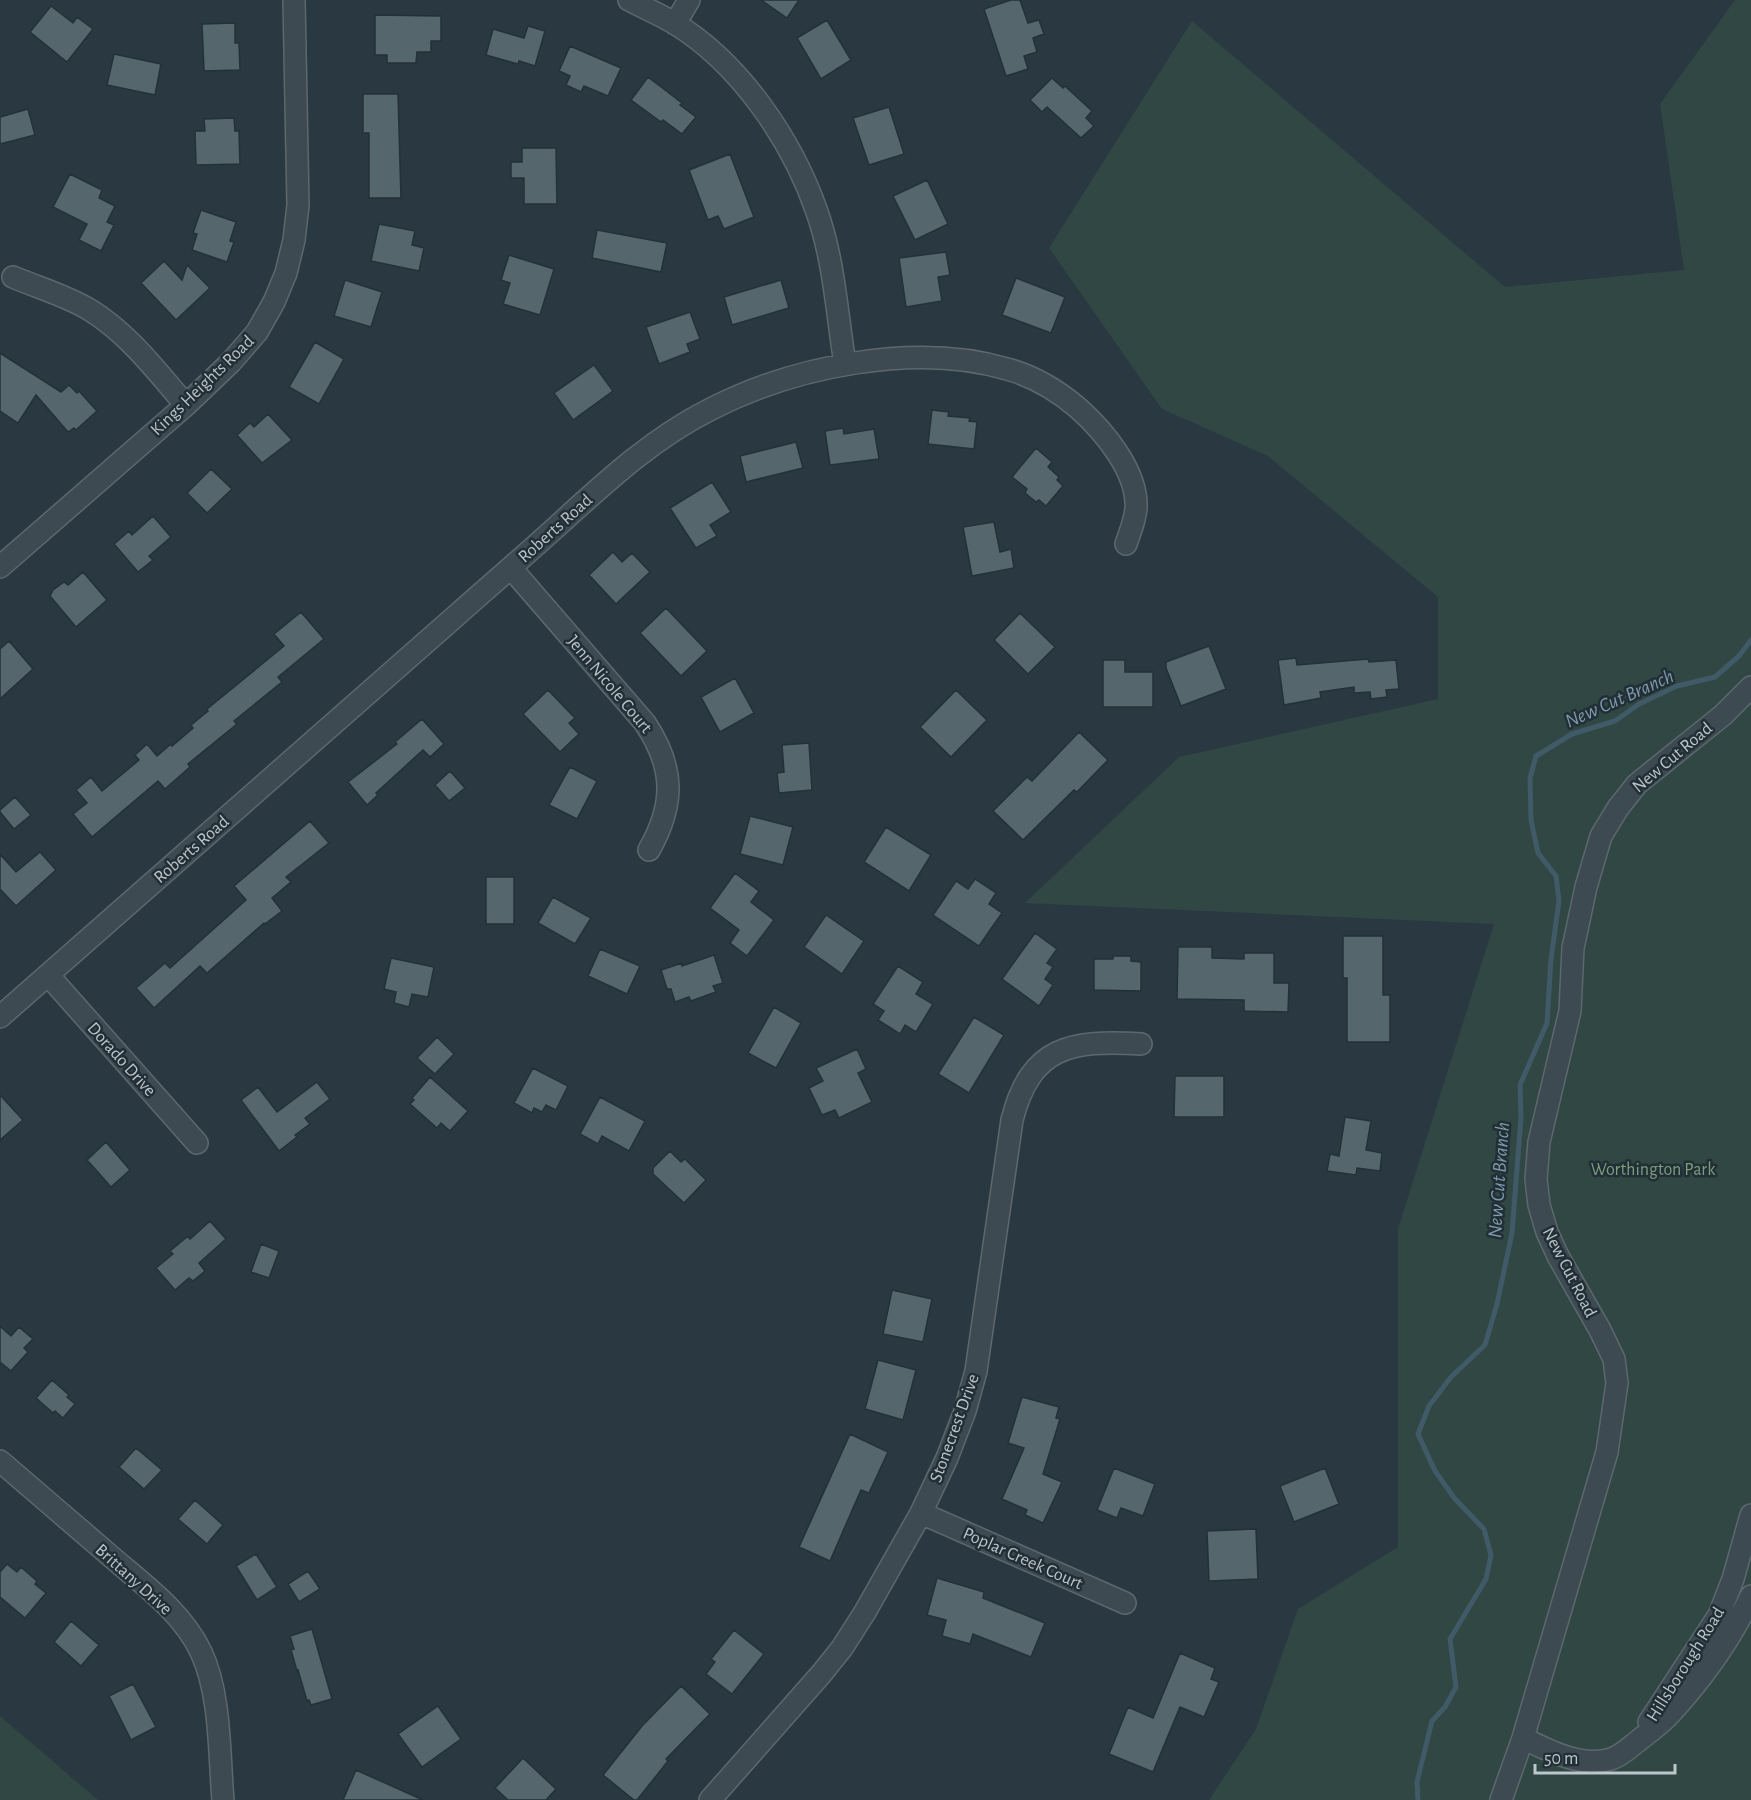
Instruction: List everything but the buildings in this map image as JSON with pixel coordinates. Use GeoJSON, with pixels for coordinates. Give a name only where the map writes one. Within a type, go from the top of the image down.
{"type":"FeatureCollection","features":[{"type":"Feature","properties":{"kind":"street","name":"Kings Heights Road"},"geometry":{"type":"LineString","coordinates":[[0,567],[186,405],[231,362],[257,332],[274,302],[286,273],[294,240],[298,205],[294,0]]}},
{"type":"Feature","properties":{"kind":"street"},"geometry":{"type":"LineString","coordinates":[[629,0],[675,24],[709,50],[737,76],[782,135],[802,174],[817,213],[828,252],[845,364]]}},
{"type":"Feature","properties":{"kind":"street"},"geometry":{"type":"LineString","coordinates":[[675,24],[689,0]]}},
{"type":"Feature","properties":{"kind":"street"},"geometry":{"type":"LineString","coordinates":[[13,277],[67,299],[97,315],[132,344],[186,405]]}},
{"type":"Feature","properties":{"kind":"street","name":"Roberts Road"},"geometry":{"type":"LineString","coordinates":[[0,1017],[621,469],[669,432],[747,391],[796,375],[845,364],[891,359],[977,362],[1008,369],[1034,379],[1066,399],[1095,423],[1112,444],[1135,493],[1136,507],[1126,544]]}},
{"type":"Feature","properties":{"kind":"street","name":"Jenn Nicole Court"},"geometry":{"type":"LineString","coordinates":[[511,568],[645,723],[659,744],[666,769],[668,795],[662,828],[649,850]]}},
{"type":"Feature","properties":{"kind":"street","name":"New Cut Road"},"geometry":{"type":"LineString","coordinates":[[1501,1800],[1523,1738],[1607,1452],[1617,1383],[1614,1359],[1547,1232],[1539,1205],[1536,1179],[1539,1142],[1570,1011],[1573,948],[1586,887],[1601,836],[1618,808],[1637,784],[1723,715],[1751,687]]}},
{"type":"Feature","properties":{"kind":"street","name":"Dorado Drive"},"geometry":{"type":"LineString","coordinates":[[48,975],[197,1143]]}},
{"type":"Feature","properties":{"kind":"street","name":"Stonecrest Drive"},"geometry":{"type":"LineString","coordinates":[[710,1800],[822,1673],[842,1647],[921,1513],[947,1458],[965,1411],[976,1371],[1012,1120],[1028,1077],[1045,1059],[1082,1044],[1102,1042],[1141,1044]]}},
{"type":"Feature","properties":{"kind":"street","name":"Brittany Drive"},"geometry":{"type":"LineString","coordinates":[[0,1461],[159,1598],[184,1626],[201,1651],[215,1706],[223,1800]]}},
{"type":"Feature","properties":{"kind":"street","name":"Poplar Creek Court"},"geometry":{"type":"LineString","coordinates":[[921,1513],[1125,1603]]}},
{"type":"Feature","properties":{"kind":"street","name":"Hillsborough Road"},"geometry":{"type":"LineString","coordinates":[[1635,1743],[1719,1615],[1733,1579],[1751,1515]]}},
{"type":"Feature","properties":{"kind":"street","name":"Hillsborough Road"},"geometry":{"type":"LineString","coordinates":[[1523,1738],[1548,1751],[1570,1758],[1591,1761],[1612,1759],[1669,1716],[1722,1648],[1739,1622],[1751,1596]]}},
{"type":"Feature","properties":{"kind":"green space","name":"Worthington Park"},"geometry":{"type":"Polygon","coordinates":[[[1735,0],[1751,0],[1751,1800],[1209,1800],[1256,1729],[1298,1609],[1398,1547],[1398,1229],[1494,924],[1025,903],[1179,757],[1438,699],[1438,597],[1268,456],[1162,409],[1049,248],[1192,21],[1505,287],[1684,270],[1660,104],[1735,0]]]}},
{"type":"Feature","properties":{"kind":"green space"},"geometry":{"type":"Polygon","coordinates":[[[0,1716],[98,1800],[0,1800],[0,1716]]]}},
{"type":"Feature","properties":{"kind":"waterway","name":"New Cut Branch"},"geometry":{"type":"LineString","coordinates":[[1418,1800],[1417,1782],[1432,1721],[1445,1707],[1456,1687],[1450,1639],[1486,1579],[1491,1555],[1484,1529],[1455,1499],[1435,1471],[1418,1434],[1429,1406],[1451,1377],[1485,1345],[1497,1304],[1512,1233],[1521,1118],[1520,1085],[1547,1023],[1551,959],[1559,901],[1556,876],[1538,853],[1531,820],[1530,778],[1536,756],[1572,734],[1615,721],[1639,704],[1677,686],[1715,677],[1739,656],[1751,640]]}}]}
